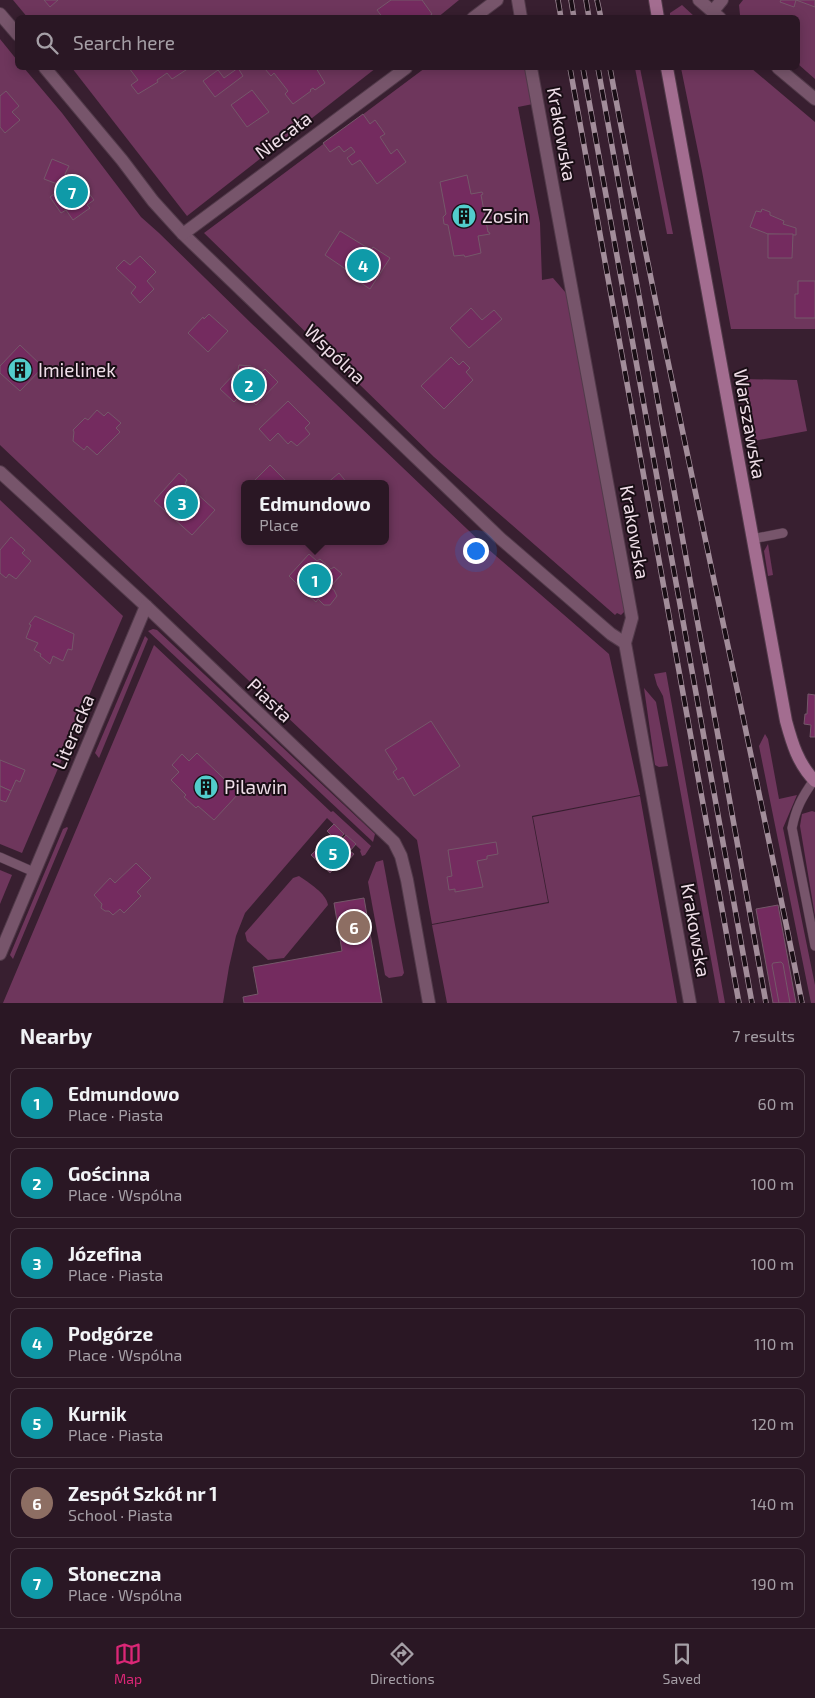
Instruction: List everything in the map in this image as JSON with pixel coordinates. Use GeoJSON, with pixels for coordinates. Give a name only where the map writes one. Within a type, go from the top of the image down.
{"type":"FeatureCollection","features":[{"type":"Feature","properties":{"kind":"street"},"geometry":{"type":"LineString","coordinates":[[477,15],[497,0]]}},
{"type":"Feature","properties":{"kind":"street"},"geometry":{"type":"LineString","coordinates":[[518,0],[520,15]]}},
{"type":"Feature","properties":{"kind":"street"},"geometry":{"type":"LineString","coordinates":[[655,0],[658,15]]}},
{"type":"Feature","properties":{"kind":"street"},"geometry":{"type":"LineString","coordinates":[[698,0],[717,14],[722,0]]}},
{"type":"Feature","properties":{"kind":"street"},"geometry":{"type":"LineString","coordinates":[[0,14],[15,32]]}},
{"type":"Feature","properties":{"kind":"street","name":"Wspólna"},"geometry":{"type":"LineString","coordinates":[[47,70],[122,160],[153,201],[183,234],[501,539],[611,634],[625,643]]}},
{"type":"Feature","properties":{"kind":"street","name":"Niecała"},"geometry":{"type":"LineString","coordinates":[[183,234],[403,70]]}},
{"type":"Feature","properties":{"kind":"street","name":"Krakowska"},"geometry":{"type":"LineString","coordinates":[[530,70],[632,618],[625,643],[690,1003]]}},
{"type":"Feature","properties":{"kind":"street","name":"Warszawska"},"geometry":{"type":"LineString","coordinates":[[667,70],[786,721],[792,743],[800,761],[815,780]]}},
{"type":"Feature","properties":{"kind":"street"},"geometry":{"type":"LineString","coordinates":[[780,70],[815,99]]}},
{"type":"Feature","properties":{"kind":"street","name":"Piasta"},"geometry":{"type":"LineString","coordinates":[[0,472],[146,606],[394,842],[402,856],[429,1003]]}},
{"type":"Feature","properties":{"kind":"street","name":"Literacka"},"geometry":{"type":"LineString","coordinates":[[0,954],[146,606]]}},
{"type":"Feature","properties":{"kind":"lane"},"geometry":{"type":"LineString","coordinates":[[752,539],[782,533]]}},
{"type":"Feature","properties":{"kind":"lane"},"geometry":{"type":"LineString","coordinates":[[815,780],[801,798],[795,812],[792,828],[815,946]]}},
{"type":"Feature","properties":{"kind":"lane"},"geometry":{"type":"LineString","coordinates":[[0,857],[34,872]]}},
{"type":"Feature","properties":{"kind":"shaded area"},"geometry":{"type":"Polygon","coordinates":[[[13,0],[459,0],[441,15],[26,15],[13,0]]]}},
{"type":"Feature","properties":{"kind":"shaded area"},"geometry":{"type":"Polygon","coordinates":[[[743,0],[815,0],[815,79],[800,66],[800,15],[740,15],[739,5],[743,0]]]}},
{"type":"Feature","properties":{"kind":"shaded area"},"geometry":{"type":"Polygon","coordinates":[[[682,5],[693,15],[670,15],[670,13],[682,5]]]}},
{"type":"Feature","properties":{"kind":"shaded area"},"geometry":{"type":"Polygon","coordinates":[[[0,39],[15,58],[15,70],[26,70],[62,113],[141,217],[488,549],[609,654],[640,795],[532,816],[548,902],[432,924],[417,840],[0,445],[0,39]]]}},
{"type":"Feature","properties":{"kind":"shaded area"},"geometry":{"type":"Polygon","coordinates":[[[74,70],[373,70],[187,216],[74,70]]]}},
{"type":"Feature","properties":{"kind":"shaded area"},"geometry":{"type":"Polygon","coordinates":[[[422,70],[525,70],[533,104],[518,107],[540,223],[542,280],[553,278],[566,293],[625,611],[621,615],[617,613],[615,615],[434,457],[204,233],[422,70]]]}},
{"type":"Feature","properties":{"kind":"shaded area"},"geometry":{"type":"Polygon","coordinates":[[[635,70],[640,70],[673,234],[667,234],[635,70]]]}},
{"type":"Feature","properties":{"kind":"shaded area"},"geometry":{"type":"Polygon","coordinates":[[[681,70],[753,70],[815,122],[815,329],[731,329],[681,70]]]}},
{"type":"Feature","properties":{"kind":"shaded area"},"geometry":{"type":"Polygon","coordinates":[[[743,379],[797,380],[807,431],[754,441],[743,379]]]}},
{"type":"Feature","properties":{"kind":"shaded area"},"geometry":{"type":"Polygon","coordinates":[[[0,500],[123,616],[22,853],[0,844],[0,500]]]}},
{"type":"Feature","properties":{"kind":"shaded area"},"geometry":{"type":"Polygon","coordinates":[[[768,544],[773,575],[768,576],[764,551],[768,544]]]}},
{"type":"Feature","properties":{"kind":"shaded area"},"geometry":{"type":"Polygon","coordinates":[[[157,630],[375,834],[373,842],[148,631],[157,630]]]}},
{"type":"Feature","properties":{"kind":"shaded area"},"geometry":{"type":"Polygon","coordinates":[[[145,636],[148,639],[99,758],[95,753],[145,636]]]}},
{"type":"Feature","properties":{"kind":"shaded area"},"geometry":{"type":"Polygon","coordinates":[[[154,645],[331,812],[333,811],[371,846],[365,855],[362,856],[361,850],[327,818],[245,913],[236,936],[223,1003],[3,1003],[154,645]]]}},
{"type":"Feature","properties":{"kind":"shaded area"},"geometry":{"type":"Polygon","coordinates":[[[666,672],[725,1003],[719,1003],[663,696],[654,674],[666,672]]]}},
{"type":"Feature","properties":{"kind":"shaded area"},"geometry":{"type":"Polygon","coordinates":[[[644,688],[656,702],[668,766],[659,767],[655,765],[644,688]]]}},
{"type":"Feature","properties":{"kind":"shaded area"},"geometry":{"type":"Polygon","coordinates":[[[765,734],[768,739],[779,799],[797,795],[783,828],[815,985],[815,1003],[811,1003],[759,746],[765,734]]]}},
{"type":"Feature","properties":{"kind":"shaded area"},"geometry":{"type":"Polygon","coordinates":[[[640,796],[677,1003],[447,1003],[432,925],[549,903],[533,817],[640,796]]]}},
{"type":"Feature","properties":{"kind":"shaded area"},"geometry":{"type":"Polygon","coordinates":[[[815,812],[815,916],[800,826],[802,814],[815,812]]]}},
{"type":"Feature","properties":{"kind":"shaded area"},"geometry":{"type":"Polygon","coordinates":[[[67,827],[13,959],[10,955],[63,829],[67,827]]]}},
{"type":"Feature","properties":{"kind":"shaded area"},"geometry":{"type":"Polygon","coordinates":[[[383,860],[404,973],[402,976],[389,978],[385,975],[368,882],[376,862],[383,860]]]}},
{"type":"Feature","properties":{"kind":"shaded area"},"geometry":{"type":"Polygon","coordinates":[[[0,870],[12,875],[0,904],[0,870]]]}},
{"type":"Feature","properties":{"kind":"shaded area"},"geometry":{"type":"Polygon","coordinates":[[[299,876],[321,893],[328,905],[284,958],[268,960],[247,941],[245,933],[293,878],[299,876]]]}},
{"type":"Feature","properties":{"kind":"building"},"geometry":{"type":"Polygon","coordinates":[[[44,0],[58,0],[50,7],[44,0]]]}},
{"type":"Feature","properties":{"kind":"building"},"geometry":{"type":"Polygon","coordinates":[[[391,0],[422,0],[432,14],[381,15],[377,10],[391,0]]]}},
{"type":"Feature","properties":{"kind":"building"},"geometry":{"type":"Polygon","coordinates":[[[781,0],[796,0],[794,7],[780,2],[781,0]]]}},
{"type":"Feature","properties":{"kind":"building"},"geometry":{"type":"Polygon","coordinates":[[[796,0],[815,0],[815,7],[796,0]]]}},
{"type":"Feature","properties":{"kind":"building"},"geometry":{"type":"Polygon","coordinates":[[[130,70],[186,70],[172,79],[167,73],[157,80],[158,82],[138,94],[131,85],[138,80],[130,70]]]}},
{"type":"Feature","properties":{"kind":"building"},"geometry":{"type":"Polygon","coordinates":[[[218,70],[224,78],[235,70],[239,70],[243,76],[215,97],[203,81],[218,70]]]}},
{"type":"Feature","properties":{"kind":"building"},"geometry":{"type":"Polygon","coordinates":[[[266,70],[317,70],[325,83],[315,90],[313,88],[293,104],[285,94],[288,91],[274,73],[271,76],[266,70]]]}},
{"type":"Feature","properties":{"kind":"building"},"geometry":{"type":"Polygon","coordinates":[[[252,90],[269,112],[247,127],[231,105],[252,90]]]}},
{"type":"Feature","properties":{"kind":"building"},"geometry":{"type":"Polygon","coordinates":[[[6,91],[19,106],[12,112],[20,120],[5,133],[0,127],[0,96],[6,91]]]}},
{"type":"Feature","properties":{"kind":"building"},"geometry":{"type":"Polygon","coordinates":[[[363,114],[370,124],[375,120],[385,134],[380,137],[391,154],[397,149],[406,162],[377,184],[360,160],[352,165],[347,158],[355,152],[351,147],[344,152],[339,146],[330,152],[323,143],[363,114]]]}},
{"type":"Feature","properties":{"kind":"building"},"geometry":{"type":"Polygon","coordinates":[[[52,159],[69,166],[65,174],[72,182],[77,177],[94,200],[87,205],[90,208],[73,220],[66,210],[61,213],[50,197],[62,188],[60,185],[44,179],[52,159]]]}},
{"type":"Feature","properties":{"kind":"building","name":"Zosin"},"geometry":{"type":"Polygon","coordinates":[[[467,175],[471,194],[482,192],[483,194],[481,195],[490,234],[478,236],[481,253],[465,257],[464,255],[454,256],[448,225],[444,224],[443,217],[446,214],[440,182],[467,175]]]}},
{"type":"Feature","properties":{"kind":"building"},"geometry":{"type":"Polygon","coordinates":[[[762,209],[784,221],[783,224],[796,228],[796,235],[768,234],[750,227],[756,211],[761,212],[762,209]]]}},
{"type":"Feature","properties":{"kind":"building"},"geometry":{"type":"Polygon","coordinates":[[[340,231],[371,250],[373,247],[390,258],[370,289],[349,275],[350,272],[325,255],[340,231]]]}},
{"type":"Feature","properties":{"kind":"building"},"geometry":{"type":"Polygon","coordinates":[[[768,234],[793,234],[792,258],[768,258],[768,234]]]}},
{"type":"Feature","properties":{"kind":"building"},"geometry":{"type":"Polygon","coordinates":[[[140,256],[156,272],[147,281],[154,289],[140,303],[131,293],[136,287],[116,268],[124,260],[130,265],[140,256]]]}},
{"type":"Feature","properties":{"kind":"building"},"geometry":{"type":"Polygon","coordinates":[[[798,281],[815,281],[815,318],[795,318],[795,294],[798,294],[798,281]]]}},
{"type":"Feature","properties":{"kind":"building"},"geometry":{"type":"Polygon","coordinates":[[[471,308],[482,320],[494,310],[502,319],[469,348],[450,328],[471,308]]]}},
{"type":"Feature","properties":{"kind":"building"},"geometry":{"type":"Polygon","coordinates":[[[209,314],[228,331],[208,352],[188,333],[203,317],[204,319],[209,314]]]}},
{"type":"Feature","properties":{"kind":"building","name":"Imielinek"},"geometry":{"type":"Polygon","coordinates":[[[20,345],[43,367],[20,391],[0,373],[0,366],[20,345]]]}},
{"type":"Feature","properties":{"kind":"building"},"geometry":{"type":"Polygon","coordinates":[[[451,357],[459,365],[463,361],[470,368],[466,372],[473,380],[444,409],[421,386],[451,357]]]}},
{"type":"Feature","properties":{"kind":"building"},"geometry":{"type":"Polygon","coordinates":[[[239,365],[251,366],[251,371],[257,376],[265,369],[278,382],[256,405],[243,392],[234,402],[220,389],[238,370],[239,365]]]}},
{"type":"Feature","properties":{"kind":"building"},"geometry":{"type":"Polygon","coordinates":[[[288,401],[310,423],[305,428],[310,434],[297,446],[291,441],[288,444],[278,433],[270,441],[259,429],[288,401]]]}},
{"type":"Feature","properties":{"kind":"building"},"geometry":{"type":"Polygon","coordinates":[[[97,410],[104,416],[108,412],[121,423],[116,428],[120,432],[97,455],[87,446],[84,450],[73,441],[73,430],[85,418],[88,420],[97,410]]]}},
{"type":"Feature","properties":{"kind":"building"},"geometry":{"type":"Polygon","coordinates":[[[270,465],[285,480],[255,480],[270,465]]]}},
{"type":"Feature","properties":{"kind":"building"},"geometry":{"type":"Polygon","coordinates":[[[179,473],[187,480],[185,483],[215,510],[192,535],[154,501],[179,473]]]}},
{"type":"Feature","properties":{"kind":"building"},"geometry":{"type":"Polygon","coordinates":[[[339,473],[345,480],[331,480],[339,473]]]}},
{"type":"Feature","properties":{"kind":"building"},"geometry":{"type":"Polygon","coordinates":[[[11,537],[25,550],[22,553],[31,561],[16,579],[9,574],[6,578],[0,573],[0,550],[11,537]]]}},
{"type":"Feature","properties":{"kind":"building"},"geometry":{"type":"Polygon","coordinates":[[[309,554],[317,561],[320,559],[331,569],[334,567],[342,574],[330,587],[337,596],[330,605],[324,605],[318,599],[316,602],[289,576],[309,554]]]}},
{"type":"Feature","properties":{"kind":"building"},"geometry":{"type":"Polygon","coordinates":[[[35,616],[74,634],[72,650],[68,649],[63,661],[53,656],[50,664],[40,656],[41,654],[34,650],[38,643],[26,638],[31,625],[29,624],[35,616]]]}},
{"type":"Feature","properties":{"kind":"building"},"geometry":{"type":"Polygon","coordinates":[[[808,694],[815,695],[815,737],[810,737],[811,725],[804,724],[805,714],[807,714],[808,694]]]}},
{"type":"Feature","properties":{"kind":"building"},"geometry":{"type":"Polygon","coordinates":[[[431,721],[460,766],[414,796],[403,777],[398,780],[393,772],[397,769],[385,750],[431,721]]]}},
{"type":"Feature","properties":{"kind":"building","name":"Pilawin"},"geometry":{"type":"Polygon","coordinates":[[[197,753],[239,793],[214,820],[184,797],[186,795],[171,780],[179,772],[172,765],[182,754],[189,761],[197,753]]]}},
{"type":"Feature","properties":{"kind":"building"},"geometry":{"type":"Polygon","coordinates":[[[0,760],[25,770],[20,782],[16,780],[11,791],[0,786],[0,760]]]}},
{"type":"Feature","properties":{"kind":"building"},"geometry":{"type":"Polygon","coordinates":[[[0,786],[11,791],[6,802],[0,800],[0,786]]]}},
{"type":"Feature","properties":{"kind":"building"},"geometry":{"type":"Polygon","coordinates":[[[334,824],[344,834],[337,841],[327,831],[334,824]]]}},
{"type":"Feature","properties":{"kind":"building"},"geometry":{"type":"Polygon","coordinates":[[[346,835],[356,844],[350,851],[354,854],[348,861],[344,857],[330,873],[311,855],[322,844],[331,852],[346,835]]]}},
{"type":"Feature","properties":{"kind":"building"},"geometry":{"type":"Polygon","coordinates":[[[496,842],[498,854],[487,856],[487,859],[477,861],[483,887],[455,892],[455,889],[449,890],[447,877],[452,876],[448,850],[496,842]]]}},
{"type":"Feature","properties":{"kind":"building"},"geometry":{"type":"Polygon","coordinates":[[[136,863],[151,878],[137,892],[141,896],[124,913],[120,909],[113,915],[109,911],[105,911],[101,908],[102,904],[94,895],[110,878],[115,883],[136,863]]]}},
{"type":"Feature","properties":{"kind":"building"},"geometry":{"type":"Polygon","coordinates":[[[364,898],[382,1003],[244,1003],[243,997],[258,994],[253,967],[342,951],[334,903],[364,898]]]}},
{"type":"Feature","properties":{"kind":"building"},"geometry":{"type":"Polygon","coordinates":[[[778,905],[796,1003],[773,1003],[756,909],[778,905]]]}},
{"type":"Feature","properties":{"kind":"building"},"geometry":{"type":"Polygon","coordinates":[[[781,962],[783,964],[790,1003],[779,1003],[772,965],[773,963],[781,962]]]}},
{"type":"Feature","properties":{"kind":"railway"},"geometry":{"type":"LineString","coordinates":[[558,0],[560,15]]}},
{"type":"Feature","properties":{"kind":"railway"},"geometry":{"type":"LineString","coordinates":[[571,0],[574,15]]}},
{"type":"Feature","properties":{"kind":"railway"},"geometry":{"type":"LineString","coordinates":[[586,0],[588,15]]}},
{"type":"Feature","properties":{"kind":"railway"},"geometry":{"type":"LineString","coordinates":[[597,0],[600,15]]}},
{"type":"Feature","properties":{"kind":"railway"},"geometry":{"type":"LineString","coordinates":[[570,70],[739,1003]]}},
{"type":"Feature","properties":{"kind":"railway"},"geometry":{"type":"LineString","coordinates":[[583,70],[752,1003]]}},
{"type":"Feature","properties":{"kind":"railway"},"geometry":{"type":"LineString","coordinates":[[598,70],[766,1003]]}},
{"type":"Feature","properties":{"kind":"railway"},"geometry":{"type":"LineString","coordinates":[[610,70],[680,419],[802,1003]]}},
{"type":"Feature","properties":{"kind":"place","name":"Słoneczna"},"geometry":{"type":"Point","coordinates":[72,192]}},
{"type":"Feature","properties":{"kind":"place","name":"Zosin"},"geometry":{"type":"Point","coordinates":[464,216]}},
{"type":"Feature","properties":{"kind":"place","name":"Podgórze"},"geometry":{"type":"Point","coordinates":[363,265]}},
{"type":"Feature","properties":{"kind":"place","name":"Imielinek"},"geometry":{"type":"Point","coordinates":[20,370]}},
{"type":"Feature","properties":{"kind":"place","name":"Gościnna"},"geometry":{"type":"Point","coordinates":[249,385]}},
{"type":"Feature","properties":{"kind":"place","name":"Józefina"},"geometry":{"type":"Point","coordinates":[182,503]}},
{"type":"Feature","properties":{"kind":"place","name":"Edmundowo"},"geometry":{"type":"Point","coordinates":[315,580]}},
{"type":"Feature","properties":{"kind":"place","name":"Pilawin"},"geometry":{"type":"Point","coordinates":[206,787]}},
{"type":"Feature","properties":{"kind":"place","name":"Kurnik"},"geometry":{"type":"Point","coordinates":[333,853]}},
{"type":"Feature","properties":{"kind":"place","name":"Zespół Szkół nr 1"},"geometry":{"type":"Point","coordinates":[354,927]}}]}
